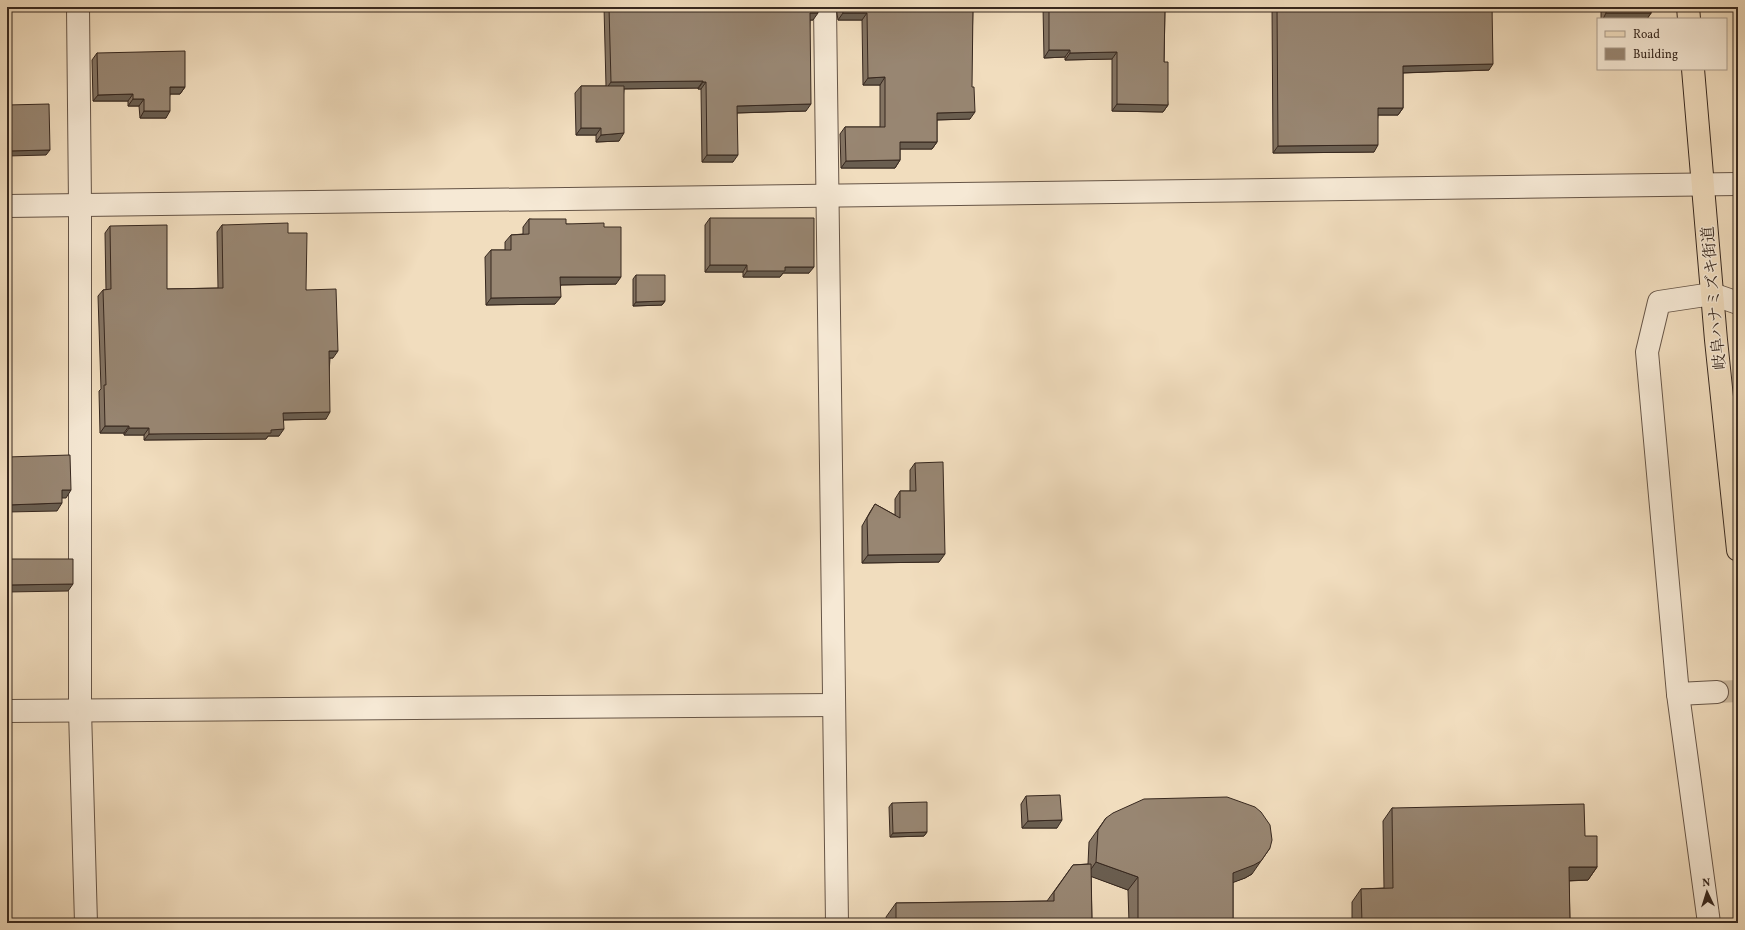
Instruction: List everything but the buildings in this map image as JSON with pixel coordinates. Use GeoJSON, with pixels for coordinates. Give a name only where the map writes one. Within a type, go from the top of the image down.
{"type":"FeatureCollection","features":[{"type":"Feature","properties":{"kind":"main road"},"geometry":{"type":"LineString","coordinates":[[1688,7],[1689,18]]}},
{"type":"Feature","properties":{"kind":"main road","name":"岐阜ハナミズキ街道"},"geometry":{"type":"LineString","coordinates":[[1693,70],[1712,294],[1738,550]]}},
{"type":"Feature","properties":{"kind":"street"},"geometry":{"type":"LineString","coordinates":[[78,7],[80,205],[80,710],[86,923]]}},
{"type":"Feature","properties":{"kind":"street"},"geometry":{"type":"LineString","coordinates":[[825,7],[837,923]]}},
{"type":"Feature","properties":{"kind":"street"},"geometry":{"type":"LineString","coordinates":[[7,206],[1738,184]]}},
{"type":"Feature","properties":{"kind":"street"},"geometry":{"type":"LineString","coordinates":[[1709,923],[1678,694],[1647,352],[1659,302],[1712,294],[1738,303]]}},
{"type":"Feature","properties":{"kind":"street"},"geometry":{"type":"LineString","coordinates":[[1678,694],[1717,692]]}},
{"type":"Feature","properties":{"kind":"street"},"geometry":{"type":"LineString","coordinates":[[7,711],[834,705]]}},
{"type":"Feature","properties":{"kind":"tunnel"},"geometry":{"type":"LineString","coordinates":[[1717,692],[1738,691]]}}]}
